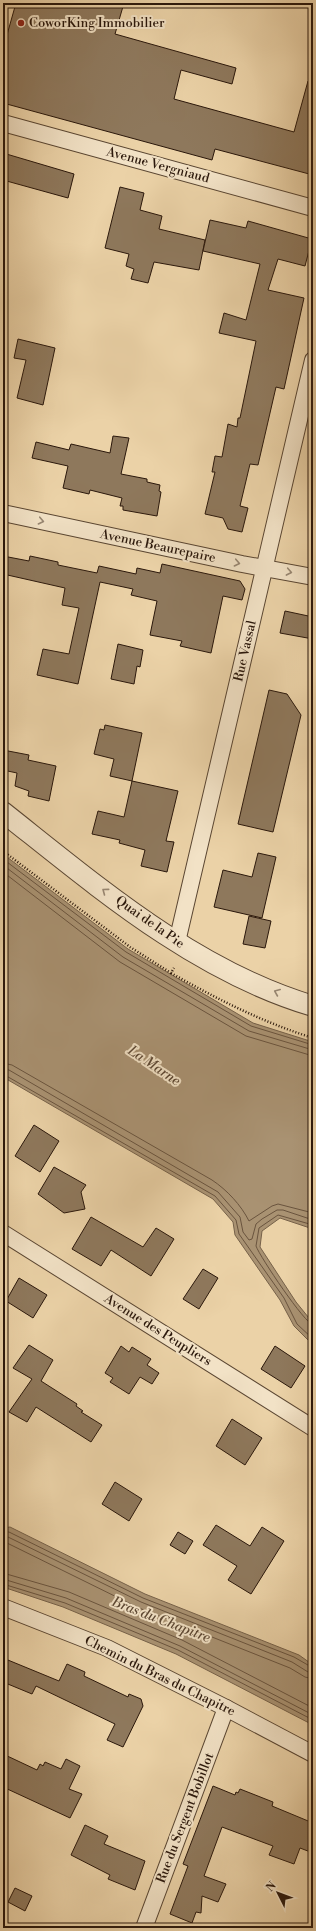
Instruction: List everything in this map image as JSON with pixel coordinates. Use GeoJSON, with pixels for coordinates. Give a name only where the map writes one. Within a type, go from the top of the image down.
{"type":"FeatureCollection","features":[{"type":"Feature","properties":{"kind":"street","name":"Avenue Vergniaud"},"geometry":{"type":"LineString","coordinates":[[3,123],[313,208]]}},
{"type":"Feature","properties":{"kind":"street","name":"Rue Vassal"},"geometry":{"type":"LineString","coordinates":[[177,942],[313,360]]}},
{"type":"Feature","properties":{"kind":"street","name":"Avenue Beaurepaire"},"geometry":{"type":"LineString","coordinates":[[3,513],[242,564],[313,577]]}},
{"type":"Feature","properties":{"kind":"street","name":"Quai de la Pie"},"geometry":{"type":"LineString","coordinates":[[3,812],[105,890],[177,942],[228,972],[313,1006]]}},
{"type":"Feature","properties":{"kind":"street","name":"Avenue des Peupliers"},"geometry":{"type":"LineString","coordinates":[[3,1233],[313,1428]]}},
{"type":"Feature","properties":{"kind":"street","name":"Chemin du Bras du Chapitre"},"geometry":{"type":"LineString","coordinates":[[3,1607],[107,1648],[313,1754]]}},
{"type":"Feature","properties":{"kind":"street","name":"Rue du Sergent Bobillot"},"geometry":{"type":"LineString","coordinates":[[144,1928],[226,1708]]}},
{"type":"Feature","properties":{"kind":"path"},"geometry":{"type":"LineString","coordinates":[[3,851],[130,947],[171,973],[227,1004],[276,1026],[313,1038]]}},
{"type":"Feature","properties":{"kind":"path"},"geometry":{"type":"LineString","coordinates":[[171,973],[174,968]]}},
{"type":"Feature","properties":{"kind":"water","name":"La Marne"},"geometry":{"type":"Polygon","coordinates":[[[3,854],[128,949],[253,1023],[313,1042],[313,1229],[280,1218],[262,1231],[260,1247],[296,1302],[313,1323],[313,1345],[294,1326],[280,1300],[235,1235],[233,1222],[213,1199],[3,1077],[3,854]]]}},
{"type":"Feature","properties":{"kind":"water","name":"Bras du Chapitre"},"geometry":{"type":"Polygon","coordinates":[[[10,1527],[145,1594],[299,1655],[313,1665],[313,1725],[176,1654],[63,1607],[3,1587],[3,1528],[10,1527]]]}},
{"type":"Feature","properties":{"kind":"building"},"geometry":{"type":"Polygon","coordinates":[[[16,3],[124,3],[115,34],[236,68],[232,84],[181,70],[174,99],[294,132],[308,81],[313,82],[313,175],[215,149],[212,160],[3,103],[3,49],[16,3]]]}},
{"type":"Feature","properties":{"kind":"building"},"geometry":{"type":"Polygon","coordinates":[[[3,153],[74,174],[68,198],[3,180],[3,153]]]}},
{"type":"Feature","properties":{"kind":"building"},"geometry":{"type":"Polygon","coordinates":[[[120,187],[144,193],[140,210],[162,216],[159,229],[205,240],[199,270],[154,262],[148,283],[131,279],[134,269],[126,266],[129,254],[105,248],[120,187]]]}},
{"type":"Feature","properties":{"kind":"building"},"geometry":{"type":"Polygon","coordinates":[[[210,220],[246,228],[248,221],[312,239],[305,266],[278,259],[268,290],[304,298],[284,389],[276,387],[258,465],[250,464],[240,506],[248,508],[242,532],[228,529],[223,518],[205,514],[215,472],[212,472],[215,456],[222,457],[228,424],[237,427],[256,341],[219,333],[224,313],[246,320],[260,264],[203,251],[210,220]]]}},
{"type":"Feature","properties":{"kind":"building"},"geometry":{"type":"Polygon","coordinates":[[[18,339],[55,348],[43,405],[17,398],[26,360],[14,358],[18,339]]]}},
{"type":"Feature","properties":{"kind":"building"},"geometry":{"type":"Polygon","coordinates":[[[113,436],[129,438],[121,474],[147,479],[147,482],[160,485],[159,491],[161,492],[157,516],[123,510],[123,506],[120,506],[122,498],[90,490],[89,494],[63,488],[68,466],[32,458],[36,442],[69,450],[71,444],[110,453],[113,436]]]}},
{"type":"Feature","properties":{"kind":"building"},"geometry":{"type":"Polygon","coordinates":[[[3,556],[29,561],[30,556],[58,562],[58,565],[97,573],[99,566],[136,574],[137,568],[160,573],[162,564],[240,581],[245,589],[242,600],[223,596],[211,653],[180,646],[182,641],[150,635],[157,601],[131,595],[133,589],[100,582],[78,684],[37,675],[43,649],[69,654],[79,608],[62,605],[65,588],[3,574],[3,556]]]}},
{"type":"Feature","properties":{"kind":"building"},"geometry":{"type":"Polygon","coordinates":[[[285,611],[313,617],[313,639],[280,633],[285,611]]]}},
{"type":"Feature","properties":{"kind":"building"},"geometry":{"type":"Polygon","coordinates":[[[118,644],[143,650],[140,667],[137,666],[134,684],[111,679],[118,644]]]}},
{"type":"Feature","properties":{"kind":"building"},"geometry":{"type":"Polygon","coordinates":[[[269,690],[287,694],[301,715],[273,832],[238,824],[269,690]]]}},
{"type":"Feature","properties":{"kind":"building"},"geometry":{"type":"Polygon","coordinates":[[[105,725],[142,733],[132,781],[110,776],[114,759],[94,754],[100,729],[104,730],[105,725]]]}},
{"type":"Feature","properties":{"kind":"building"},"geometry":{"type":"Polygon","coordinates":[[[3,750],[29,755],[28,760],[56,766],[49,801],[28,796],[29,791],[15,786],[17,773],[3,770],[3,750]]]}},
{"type":"Feature","properties":{"kind":"building"},"geometry":{"type":"Polygon","coordinates":[[[132,781],[178,791],[166,841],[174,842],[167,872],[141,866],[145,850],[119,843],[120,840],[92,834],[98,811],[124,817],[132,781]]]}},
{"type":"Feature","properties":{"kind":"building"},"geometry":{"type":"Polygon","coordinates":[[[258,853],[276,857],[262,918],[214,907],[223,870],[252,877],[258,853]]]}},
{"type":"Feature","properties":{"kind":"building"},"geometry":{"type":"Polygon","coordinates":[[[249,916],[271,921],[265,948],[243,944],[249,916]]]}},
{"type":"Feature","properties":{"kind":"building"},"geometry":{"type":"Polygon","coordinates":[[[34,1125],[59,1141],[40,1172],[15,1156],[34,1125]]]}},
{"type":"Feature","properties":{"kind":"building"},"geometry":{"type":"Polygon","coordinates":[[[54,1167],[86,1185],[81,1192],[85,1209],[64,1213],[38,1194],[54,1167]]]}},
{"type":"Feature","properties":{"kind":"building"},"geometry":{"type":"Polygon","coordinates":[[[91,1217],[143,1247],[156,1228],[174,1239],[151,1276],[111,1250],[101,1266],[72,1249],[91,1217]]]}},
{"type":"Feature","properties":{"kind":"building"},"geometry":{"type":"Polygon","coordinates":[[[203,1269],[218,1278],[199,1309],[183,1299],[203,1269]]]}},
{"type":"Feature","properties":{"kind":"building"},"geometry":{"type":"Polygon","coordinates":[[[19,1278],[47,1295],[33,1318],[6,1301],[19,1278]]]}},
{"type":"Feature","properties":{"kind":"building"},"geometry":{"type":"Polygon","coordinates":[[[29,1345],[53,1360],[41,1381],[77,1404],[76,1406],[83,1411],[81,1412],[102,1425],[91,1442],[36,1407],[27,1422],[9,1412],[32,1379],[13,1368],[29,1345]]]}},
{"type":"Feature","properties":{"kind":"building"},"geometry":{"type":"Polygon","coordinates":[[[121,1346],[129,1352],[132,1347],[151,1359],[147,1365],[159,1373],[152,1384],[140,1377],[129,1394],[110,1382],[113,1378],[105,1373],[121,1346]]]}},
{"type":"Feature","properties":{"kind":"building"},"geometry":{"type":"Polygon","coordinates":[[[275,1346],[305,1366],[291,1388],[261,1369],[275,1346]]]}},
{"type":"Feature","properties":{"kind":"building"},"geometry":{"type":"Polygon","coordinates":[[[232,1419],[262,1438],[245,1465],[216,1446],[232,1419]]]}},
{"type":"Feature","properties":{"kind":"building"},"geometry":{"type":"Polygon","coordinates":[[[115,1482],[142,1499],[129,1521],[102,1504],[115,1482]]]}},
{"type":"Feature","properties":{"kind":"building"},"geometry":{"type":"Polygon","coordinates":[[[216,1525],[250,1546],[262,1527],[284,1541],[251,1594],[228,1580],[237,1566],[203,1545],[216,1525]]]}},
{"type":"Feature","properties":{"kind":"building"},"geometry":{"type":"Polygon","coordinates":[[[178,1532],[193,1541],[185,1554],[170,1545],[178,1532]]]}},
{"type":"Feature","properties":{"kind":"building"},"geometry":{"type":"Polygon","coordinates":[[[3,1658],[59,1681],[67,1664],[85,1672],[84,1676],[128,1697],[129,1694],[141,1699],[143,1706],[123,1747],[107,1740],[115,1724],[36,1686],[32,1694],[3,1682],[3,1658]]]}},
{"type":"Feature","properties":{"kind":"building"},"geometry":{"type":"Polygon","coordinates":[[[3,1754],[37,1770],[40,1764],[43,1766],[45,1762],[61,1769],[66,1759],[80,1766],[69,1789],[82,1794],[70,1818],[3,1787],[3,1754]]]}},
{"type":"Feature","properties":{"kind":"building"},"geometry":{"type":"Polygon","coordinates":[[[213,1786],[235,1795],[240,1789],[273,1802],[272,1806],[313,1823],[313,1853],[300,1848],[294,1864],[269,1855],[273,1846],[222,1827],[204,1876],[226,1884],[218,1902],[202,1896],[201,1913],[196,1912],[192,1923],[170,1914],[188,1866],[183,1864],[213,1786]]]}},
{"type":"Feature","properties":{"kind":"building"},"geometry":{"type":"Polygon","coordinates":[[[85,1825],[108,1836],[104,1844],[145,1861],[135,1890],[108,1879],[110,1875],[71,1855],[85,1825]]]}},
{"type":"Feature","properties":{"kind":"building"},"geometry":{"type":"Polygon","coordinates":[[[15,1888],[32,1896],[25,1911],[8,1902],[15,1888]]]}},
{"type":"Feature","properties":{"kind":"place","name":"CoworKing Immobilier"},"geometry":{"type":"Point","coordinates":[21,23]}}]}
